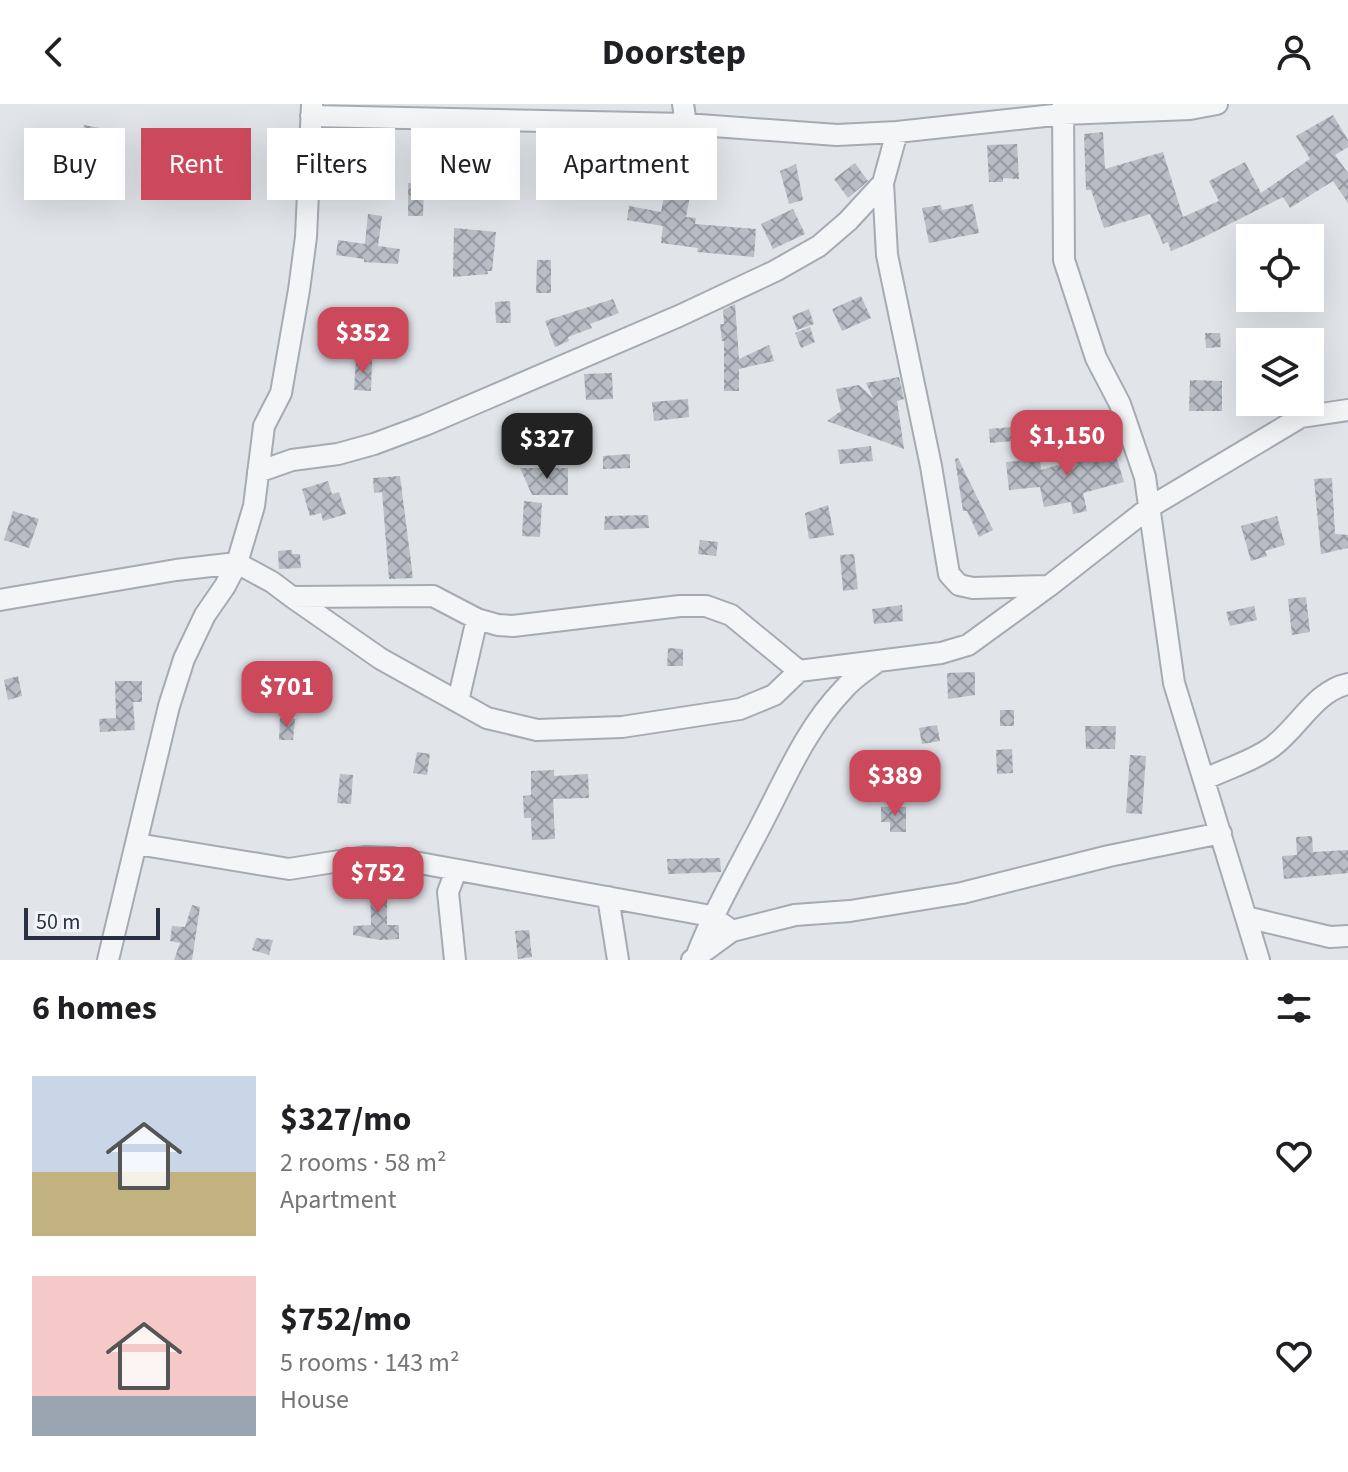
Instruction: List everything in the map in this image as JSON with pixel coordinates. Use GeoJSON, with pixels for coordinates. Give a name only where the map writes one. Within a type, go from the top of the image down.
{"type":"FeatureCollection","features":[{"type":"Feature","properties":{"kind":"street"},"geometry":{"type":"LineString","coordinates":[[108,960],[169,706],[184,659],[205,615],[237,563],[254,506],[264,426],[281,393],[299,290],[306,237],[312,110],[685,114],[837,135],[897,132],[1063,109],[1190,109],[1217,104]]}},
{"type":"Feature","properties":{"kind":"street"},"geometry":{"type":"LineString","coordinates":[[1063,109],[1064,260],[1096,358],[1120,404],[1145,477],[1174,683],[1259,960]]}},
{"type":"Feature","properties":{"kind":"street"},"geometry":{"type":"LineString","coordinates":[[897,132],[883,183],[887,255],[931,466],[949,574],[959,585],[973,588],[1049,586]]}},
{"type":"Feature","properties":{"kind":"street"},"geometry":{"type":"LineString","coordinates":[[258,472],[292,460],[338,454],[374,444],[679,316],[775,271],[819,246],[848,221],[883,183]]}},
{"type":"Feature","properties":{"kind":"street"},"geometry":{"type":"LineString","coordinates":[[0,600],[176,570],[237,563],[272,582],[381,659],[487,718],[537,730],[622,727],[740,709],[774,695],[799,671],[941,653],[968,645],[1150,507],[1301,417],[1348,410]]}},
{"type":"Feature","properties":{"kind":"street"},"geometry":{"type":"LineString","coordinates":[[292,597],[433,596],[477,619],[513,626],[680,606],[706,606],[731,615],[799,671]]}},
{"type":"Feature","properties":{"kind":"street"},"geometry":{"type":"LineString","coordinates":[[458,701],[477,619]]}},
{"type":"Feature","properties":{"kind":"street"},"geometry":{"type":"LineString","coordinates":[[694,959],[711,916],[817,723],[844,687],[880,659]]}},
{"type":"Feature","properties":{"kind":"street"},"geometry":{"type":"LineString","coordinates":[[1205,779],[1270,749],[1321,697],[1348,684]]}},
{"type":"Feature","properties":{"kind":"street"},"geometry":{"type":"LineString","coordinates":[[694,959],[732,931],[795,915],[850,911],[962,893],[1109,856],[1221,833]]}},
{"type":"Feature","properties":{"kind":"street"},"geometry":{"type":"LineString","coordinates":[[137,844],[289,869],[365,857],[392,858],[571,893],[711,916],[732,931]]}},
{"type":"Feature","properties":{"kind":"street"},"geometry":{"type":"LineString","coordinates":[[455,960],[448,892],[456,871]]}},
{"type":"Feature","properties":{"kind":"street"},"geometry":{"type":"LineString","coordinates":[[608,897],[618,960]]}},
{"type":"Feature","properties":{"kind":"street"},"geometry":{"type":"LineString","coordinates":[[1246,917],[1330,937],[1348,936]]}},
{"type":"Feature","properties":{"kind":"building"},"geometry":{"type":"Polygon","coordinates":[[[1333,115],[1348,140],[1348,147],[1335,155],[1348,173],[1348,203],[1333,181],[1290,208],[1283,197],[1171,251],[1168,242],[1163,244],[1150,214],[1104,228],[1091,190],[1086,190],[1084,134],[1103,132],[1105,169],[1163,152],[1183,217],[1219,201],[1209,181],[1245,162],[1261,193],[1310,159],[1296,136],[1333,115]]]}},
{"type":"Feature","properties":{"kind":"building"},"geometry":{"type":"Polygon","coordinates":[[[1017,144],[1019,179],[1003,178],[1003,182],[989,182],[987,145],[1017,144]]]}},
{"type":"Feature","properties":{"kind":"building"},"geometry":{"type":"Polygon","coordinates":[[[855,163],[868,181],[848,198],[834,179],[855,163]]]}},
{"type":"Feature","properties":{"kind":"building"},"geometry":{"type":"Polygon","coordinates":[[[796,164],[803,200],[789,204],[780,171],[796,164]]]}},
{"type":"Feature","properties":{"kind":"building"},"geometry":{"type":"Polygon","coordinates":[[[408,183],[411,183],[411,200],[424,200],[423,216],[408,216],[408,183]]]}},
{"type":"Feature","properties":{"kind":"building"},"geometry":{"type":"Polygon","coordinates":[[[663,200],[689,200],[686,217],[696,218],[695,224],[756,229],[754,257],[697,252],[698,248],[661,243],[663,226],[627,220],[629,206],[661,212],[663,200]]]}},
{"type":"Feature","properties":{"kind":"building"},"geometry":{"type":"Polygon","coordinates":[[[973,204],[979,233],[929,243],[922,208],[941,205],[942,210],[973,204]]]}},
{"type":"Feature","properties":{"kind":"building"},"geometry":{"type":"Polygon","coordinates":[[[793,209],[805,234],[773,249],[761,224],[793,209]]]}},
{"type":"Feature","properties":{"kind":"building"},"geometry":{"type":"Polygon","coordinates":[[[368,214],[382,216],[378,246],[400,249],[398,264],[364,262],[364,259],[336,255],[338,240],[365,244],[368,214]]]}},
{"type":"Feature","properties":{"kind":"building"},"geometry":{"type":"Polygon","coordinates":[[[454,228],[496,232],[492,271],[453,277],[454,228]]]}},
{"type":"Feature","properties":{"kind":"building"},"geometry":{"type":"Polygon","coordinates":[[[537,260],[551,260],[551,293],[536,293],[537,260]]]}},
{"type":"Feature","properties":{"kind":"building"},"geometry":{"type":"Polygon","coordinates":[[[861,296],[871,318],[842,331],[832,309],[861,296]]]}},
{"type":"Feature","properties":{"kind":"building"},"geometry":{"type":"Polygon","coordinates":[[[613,299],[619,313],[590,324],[592,328],[568,337],[569,341],[555,347],[545,321],[613,299]]]}},
{"type":"Feature","properties":{"kind":"building"},"geometry":{"type":"Polygon","coordinates":[[[510,301],[511,323],[496,323],[495,302],[510,301]]]}},
{"type":"Feature","properties":{"kind":"building"},"geometry":{"type":"Polygon","coordinates":[[[735,304],[739,359],[769,345],[774,361],[739,369],[739,391],[724,391],[724,341],[720,324],[724,324],[723,310],[735,304]]]}},
{"type":"Feature","properties":{"kind":"building"},"geometry":{"type":"Polygon","coordinates":[[[809,309],[814,324],[797,330],[792,316],[809,309]]]}},
{"type":"Feature","properties":{"kind":"building"},"geometry":{"type":"Polygon","coordinates":[[[810,327],[815,342],[801,348],[795,333],[810,327]]]}},
{"type":"Feature","properties":{"kind":"building"},"geometry":{"type":"Polygon","coordinates":[[[1205,333],[1220,333],[1221,347],[1206,348],[1205,333]]]}},
{"type":"Feature","properties":{"kind":"building"},"geometry":{"type":"Polygon","coordinates":[[[356,359],[372,360],[371,391],[354,390],[356,359]]]}},
{"type":"Feature","properties":{"kind":"building"},"geometry":{"type":"Polygon","coordinates":[[[612,373],[613,399],[586,400],[584,374],[612,373]]]}},
{"type":"Feature","properties":{"kind":"building"},"geometry":{"type":"Polygon","coordinates":[[[899,377],[904,399],[897,401],[904,449],[827,421],[841,411],[836,389],[859,385],[873,398],[866,383],[899,377]]]}},
{"type":"Feature","properties":{"kind":"building"},"geometry":{"type":"Polygon","coordinates":[[[1190,380],[1222,381],[1222,411],[1189,411],[1190,380]]]}},
{"type":"Feature","properties":{"kind":"building"},"geometry":{"type":"Polygon","coordinates":[[[688,399],[689,417],[654,421],[652,402],[688,399]]]}},
{"type":"Feature","properties":{"kind":"building"},"geometry":{"type":"Polygon","coordinates":[[[1012,427],[1013,441],[990,443],[989,429],[1012,427]]]}},
{"type":"Feature","properties":{"kind":"building"},"geometry":{"type":"Polygon","coordinates":[[[871,446],[873,461],[840,464],[838,450],[871,446]]]}},
{"type":"Feature","properties":{"kind":"building"},"geometry":{"type":"Polygon","coordinates":[[[1114,449],[1124,482],[1083,493],[1087,511],[1073,514],[1071,502],[1044,507],[1040,487],[1009,490],[1006,462],[1040,459],[1041,470],[1114,449]]]}},
{"type":"Feature","properties":{"kind":"building"},"geometry":{"type":"Polygon","coordinates":[[[630,454],[630,468],[603,469],[603,456],[630,454]]]}},
{"type":"Feature","properties":{"kind":"building"},"geometry":{"type":"Polygon","coordinates":[[[958,458],[993,530],[979,537],[967,511],[963,511],[955,459],[958,458]]]}},
{"type":"Feature","properties":{"kind":"building"},"geometry":{"type":"Polygon","coordinates":[[[520,468],[568,468],[568,495],[532,495],[520,468]]]}},
{"type":"Feature","properties":{"kind":"building"},"geometry":{"type":"Polygon","coordinates":[[[400,476],[413,578],[389,579],[382,492],[374,493],[373,478],[400,476]]]}},
{"type":"Feature","properties":{"kind":"building"},"geometry":{"type":"Polygon","coordinates":[[[1332,478],[1335,534],[1348,535],[1348,548],[1321,554],[1314,479],[1332,478]]]}},
{"type":"Feature","properties":{"kind":"building"},"geometry":{"type":"Polygon","coordinates":[[[328,481],[332,494],[339,492],[346,514],[323,521],[321,513],[310,516],[302,489],[328,481]]]}},
{"type":"Feature","properties":{"kind":"building"},"geometry":{"type":"Polygon","coordinates":[[[524,501],[542,503],[540,537],[522,536],[524,501]]]}},
{"type":"Feature","properties":{"kind":"building"},"geometry":{"type":"Polygon","coordinates":[[[828,505],[834,535],[809,539],[805,513],[828,505]]]}},
{"type":"Feature","properties":{"kind":"building"},"geometry":{"type":"Polygon","coordinates":[[[13,511],[39,519],[29,548],[4,540],[13,511]]]}},
{"type":"Feature","properties":{"kind":"building"},"geometry":{"type":"Polygon","coordinates":[[[648,515],[649,528],[604,530],[605,516],[648,515]]]}},
{"type":"Feature","properties":{"kind":"building"},"geometry":{"type":"Polygon","coordinates":[[[1277,516],[1285,545],[1265,551],[1267,556],[1251,561],[1241,526],[1277,516]]]}},
{"type":"Feature","properties":{"kind":"building"},"geometry":{"type":"Polygon","coordinates":[[[700,540],[718,542],[716,556],[698,554],[700,540]]]}},
{"type":"Feature","properties":{"kind":"building"},"geometry":{"type":"Polygon","coordinates":[[[292,550],[292,554],[300,554],[301,568],[279,569],[278,551],[292,550]]]}},
{"type":"Feature","properties":{"kind":"building"},"geometry":{"type":"Polygon","coordinates":[[[854,554],[858,589],[843,591],[840,555],[854,554]]]}},
{"type":"Feature","properties":{"kind":"building"},"geometry":{"type":"Polygon","coordinates":[[[1306,597],[1310,632],[1292,635],[1288,599],[1306,597]]]}},
{"type":"Feature","properties":{"kind":"building"},"geometry":{"type":"Polygon","coordinates":[[[902,605],[903,621],[874,624],[872,609],[902,605]]]}},
{"type":"Feature","properties":{"kind":"building"},"geometry":{"type":"Polygon","coordinates":[[[1254,606],[1257,620],[1230,626],[1226,612],[1254,606]]]}},
{"type":"Feature","properties":{"kind":"building"},"geometry":{"type":"Polygon","coordinates":[[[668,648],[683,649],[683,666],[667,666],[668,648]]]}},
{"type":"Feature","properties":{"kind":"building"},"geometry":{"type":"Polygon","coordinates":[[[975,672],[975,695],[948,699],[947,673],[975,672]]]}},
{"type":"Feature","properties":{"kind":"building"},"geometry":{"type":"Polygon","coordinates":[[[18,676],[22,696],[8,700],[4,680],[18,676]]]}},
{"type":"Feature","properties":{"kind":"building"},"geometry":{"type":"Polygon","coordinates":[[[115,681],[142,681],[142,702],[133,702],[135,730],[100,732],[99,719],[116,718],[115,681]]]}},
{"type":"Feature","properties":{"kind":"building"},"geometry":{"type":"Polygon","coordinates":[[[1000,710],[1014,710],[1014,726],[1000,726],[1000,710]]]}},
{"type":"Feature","properties":{"kind":"building"},"geometry":{"type":"Polygon","coordinates":[[[280,718],[295,719],[293,740],[279,740],[280,718]]]}},
{"type":"Feature","properties":{"kind":"building"},"geometry":{"type":"Polygon","coordinates":[[[937,725],[940,741],[922,744],[919,728],[937,725]]]}},
{"type":"Feature","properties":{"kind":"building"},"geometry":{"type":"Polygon","coordinates":[[[1085,726],[1116,726],[1115,749],[1086,749],[1085,726]]]}},
{"type":"Feature","properties":{"kind":"building"},"geometry":{"type":"Polygon","coordinates":[[[1012,749],[1013,773],[997,774],[996,750],[1012,749]]]}},
{"type":"Feature","properties":{"kind":"building"},"geometry":{"type":"Polygon","coordinates":[[[417,752],[430,754],[427,775],[413,773],[417,752]]]}},
{"type":"Feature","properties":{"kind":"building"},"geometry":{"type":"Polygon","coordinates":[[[1130,755],[1146,756],[1142,814],[1126,813],[1130,755]]]}},
{"type":"Feature","properties":{"kind":"building"},"geometry":{"type":"Polygon","coordinates":[[[554,770],[554,776],[588,774],[589,798],[553,799],[555,839],[532,840],[531,818],[524,818],[523,796],[531,795],[531,771],[554,770]]]}},
{"type":"Feature","properties":{"kind":"building"},"geometry":{"type":"Polygon","coordinates":[[[340,774],[353,775],[351,804],[337,803],[340,774]]]}},
{"type":"Feature","properties":{"kind":"building"},"geometry":{"type":"Polygon","coordinates":[[[881,807],[906,807],[906,832],[890,832],[890,822],[881,822],[881,807]]]}},
{"type":"Feature","properties":{"kind":"building"},"geometry":{"type":"Polygon","coordinates":[[[1312,836],[1313,852],[1348,850],[1348,873],[1284,879],[1282,856],[1297,855],[1296,837],[1312,836]]]}},
{"type":"Feature","properties":{"kind":"building"},"geometry":{"type":"Polygon","coordinates":[[[720,858],[721,872],[668,874],[667,859],[720,858]]]}},
{"type":"Feature","properties":{"kind":"building"},"geometry":{"type":"Polygon","coordinates":[[[370,878],[387,878],[387,925],[399,925],[399,939],[380,940],[353,935],[353,926],[371,925],[370,878]]]}},
{"type":"Feature","properties":{"kind":"building"},"geometry":{"type":"Polygon","coordinates":[[[192,905],[200,907],[192,960],[174,960],[180,943],[170,941],[172,926],[185,927],[192,905]]]}},
{"type":"Feature","properties":{"kind":"building"},"geometry":{"type":"Polygon","coordinates":[[[529,930],[532,957],[518,959],[515,931],[529,930]]]}},
{"type":"Feature","properties":{"kind":"building"},"geometry":{"type":"Polygon","coordinates":[[[256,938],[273,940],[269,955],[252,950],[256,938]]]}}]}
